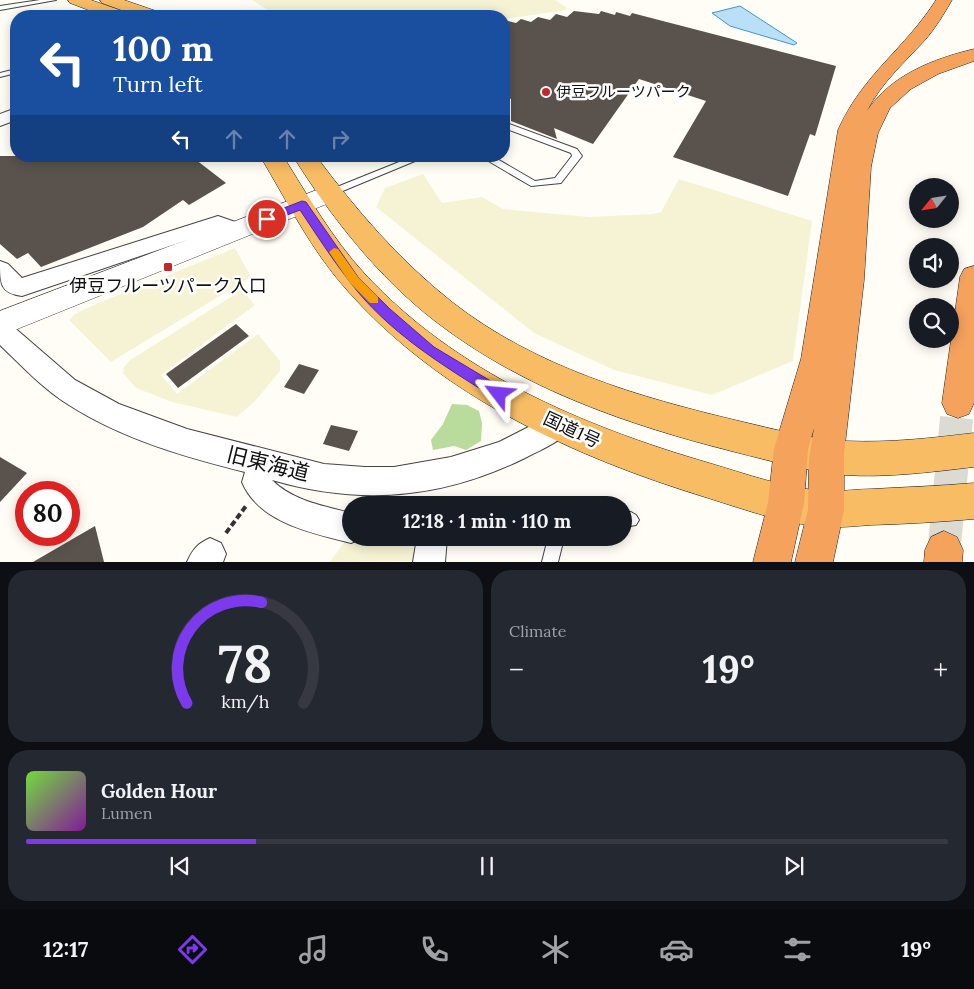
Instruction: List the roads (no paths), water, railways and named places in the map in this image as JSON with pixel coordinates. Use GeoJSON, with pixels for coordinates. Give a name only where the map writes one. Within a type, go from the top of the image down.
{"type":"FeatureCollection","features":[{"type":"Feature","properties":{"kind":"highway"},"geometry":{"type":"LineString","coordinates":[[76,0],[103,10]]}},
{"type":"Feature","properties":{"kind":"highway"},"geometry":{"type":"LineString","coordinates":[[108,0],[137,10]]}},
{"type":"Feature","properties":{"kind":"highway"},"geometry":{"type":"LineString","coordinates":[[772,562],[786,503],[791,449],[816,359],[849,130],[855,111],[873,83],[919,34],[944,0]]}},
{"type":"Feature","properties":{"kind":"highway"},"geometry":{"type":"LineString","coordinates":[[814,562],[826,509],[827,456],[866,138],[874,116],[890,96],[906,83],[945,64],[974,55]]}},
{"type":"Feature","properties":{"kind":"highway","name":"国道1号"},"geometry":{"type":"LineString","coordinates":[[277,162],[422,294],[468,329],[528,364],[590,393],[678,422],[827,456],[876,459],[974,450]]}},
{"type":"Feature","properties":{"kind":"highway","name":"国道1号"},"geometry":{"type":"LineString","coordinates":[[306,162],[316,199],[354,280],[386,312],[430,351],[484,386],[558,425],[614,450],[695,478],[786,503],[826,509],[974,501]]}},
{"type":"Feature","properties":{"kind":"highway"},"geometry":{"type":"LineString","coordinates":[[958,403],[974,277]]}},
{"type":"Feature","properties":{"kind":"street"},"geometry":{"type":"LineString","coordinates":[[0,324],[316,199]]}},
{"type":"Feature","properties":{"kind":"street"},"geometry":{"type":"LineString","coordinates":[[0,270],[13,286],[22,288],[202,227],[218,223],[237,230]]}},
{"type":"Feature","properties":{"kind":"street","name":"旧東海道"},"geometry":{"type":"LineString","coordinates":[[0,330],[52,379],[91,404],[148,428],[219,452],[261,476],[406,481],[433,478],[518,449],[558,425]]}},
{"type":"Feature","properties":{"kind":"street"},"geometry":{"type":"LineString","coordinates":[[261,476],[270,499],[284,506],[342,525]]}},
{"type":"Feature","properties":{"kind":"street"},"geometry":{"type":"LineString","coordinates":[[429,562],[431,546]]}},
{"type":"Feature","properties":{"kind":"lane"},"geometry":{"type":"LineString","coordinates":[[0,8],[53,0]]}},
{"type":"Feature","properties":{"kind":"lane"},"geometry":{"type":"LineString","coordinates":[[495,162],[534,184],[558,181],[577,156],[574,151],[510,129]]}},
{"type":"Feature","properties":{"kind":"lane"},"geometry":{"type":"LineString","coordinates":[[316,199],[408,162]]}},
{"type":"Feature","properties":{"kind":"lane"},"geometry":{"type":"LineString","coordinates":[[550,562],[554,546]]}},
{"type":"Feature","properties":{"kind":"water"},"geometry":{"type":"Polygon","coordinates":[[[740,6],[797,43],[794,45],[730,26],[712,13],[740,6]]]}},
{"type":"Feature","properties":{"kind":"tunnel"},"geometry":{"type":"LineString","coordinates":[[944,550],[958,403]]}},
{"type":"Feature","properties":{"kind":"place","name":"伊豆フルーツパーク"},"geometry":{"type":"Point","coordinates":[546,92]}},
{"type":"Feature","properties":{"kind":"place","name":"伊豆フルーツパーク入口"},"geometry":{"type":"Point","coordinates":[168,267]}}]}
